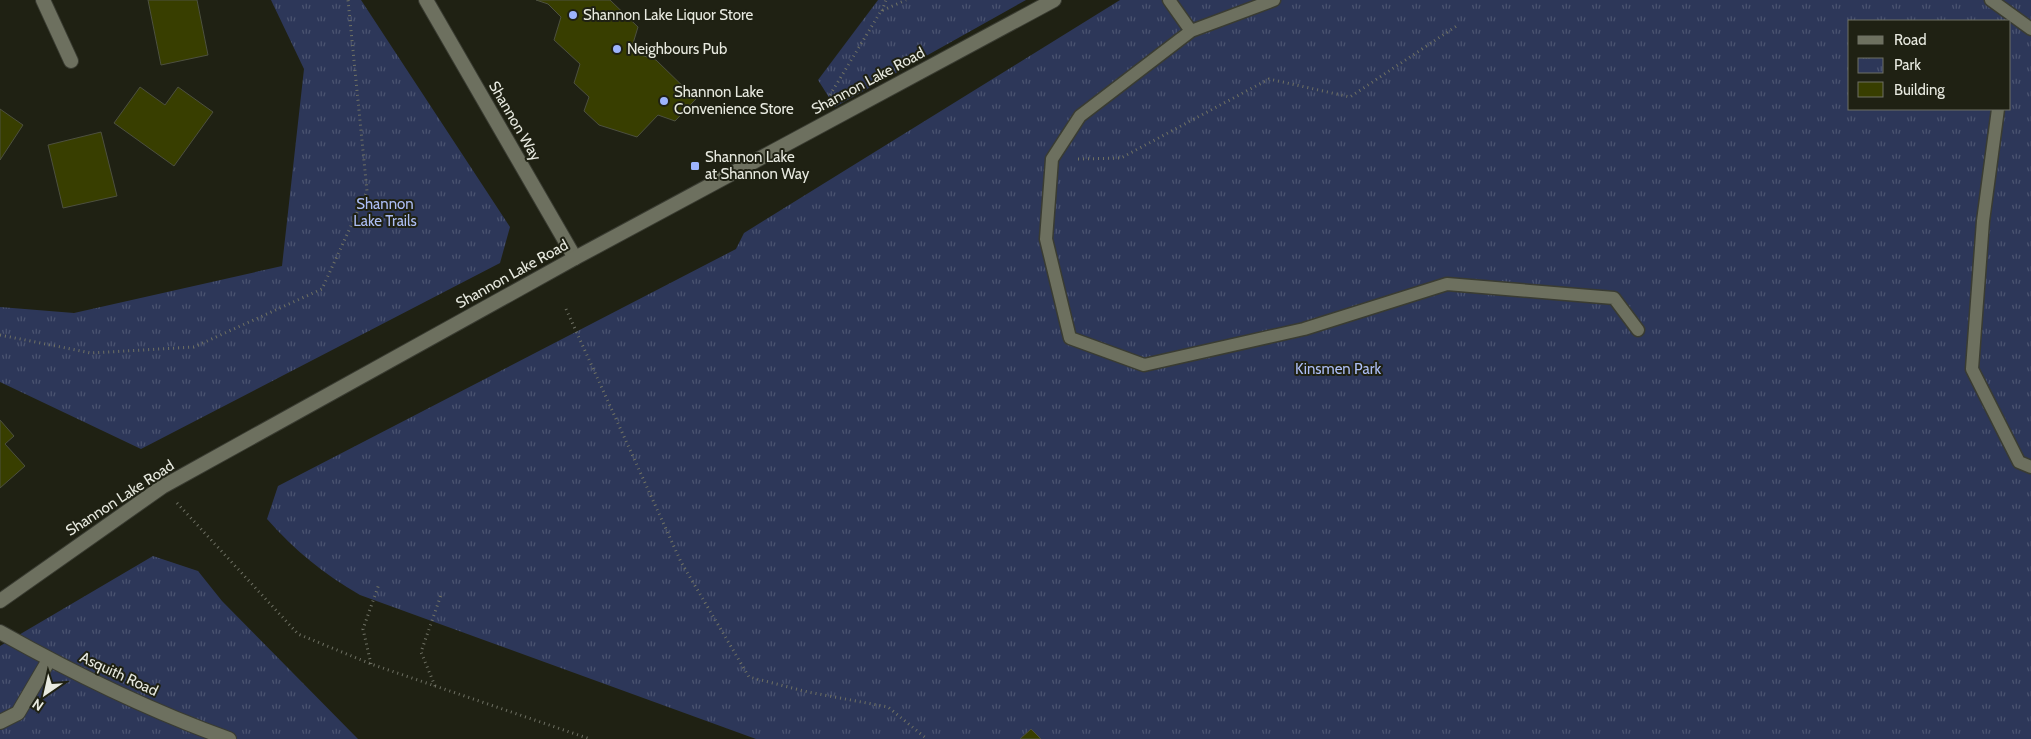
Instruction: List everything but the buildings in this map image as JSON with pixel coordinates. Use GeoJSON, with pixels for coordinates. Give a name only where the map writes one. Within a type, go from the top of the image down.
{"type":"FeatureCollection","features":[{"type":"Feature","properties":{"kind":"main road"},"geometry":{"type":"LineString","coordinates":[[43,0],[70,61]]}},
{"type":"Feature","properties":{"kind":"main road","name":"Shannon Lake Road"},"geometry":{"type":"LineString","coordinates":[[0,601],[162,487],[575,258],[1054,0]]}},
{"type":"Feature","properties":{"kind":"main road","name":"Shannon Way"},"geometry":{"type":"LineString","coordinates":[[431,3],[575,258]]}},
{"type":"Feature","properties":{"kind":"main road","name":"Asquith Road"},"geometry":{"type":"LineString","coordinates":[[0,632],[49,660],[192,726],[229,739]]}},
{"type":"Feature","properties":{"kind":"main road"},"geometry":{"type":"LineString","coordinates":[[0,722],[18,713],[49,660]]}},
{"type":"Feature","properties":{"kind":"lane"},"geometry":{"type":"LineString","coordinates":[[1169,0],[1192,31]]}},
{"type":"Feature","properties":{"kind":"lane"},"geometry":{"type":"LineString","coordinates":[[1274,0],[1192,31],[1080,116],[1052,160],[1046,239],[1070,338],[1144,366],[1304,329],[1447,284],[1614,298],[1638,330]]}},
{"type":"Feature","properties":{"kind":"lane"},"geometry":{"type":"LineString","coordinates":[[1991,0],[2010,18],[2031,29]]}},
{"type":"Feature","properties":{"kind":"lane"},"geometry":{"type":"LineString","coordinates":[[1998,110],[1983,221],[1972,369],[2019,462],[2031,467]]}},
{"type":"Feature","properties":{"kind":"path"},"geometry":{"type":"LineString","coordinates":[[0,334],[91,353],[194,347],[322,289],[367,191],[348,0]]}},
{"type":"Feature","properties":{"kind":"path"},"geometry":{"type":"LineString","coordinates":[[825,102],[886,0]]}},
{"type":"Feature","properties":{"kind":"path"},"geometry":{"type":"LineString","coordinates":[[881,11],[906,0]]}},
{"type":"Feature","properties":{"kind":"path"},"geometry":{"type":"LineString","coordinates":[[1052,160],[1121,158],[1269,79],[1350,96],[1458,25]]}},
{"type":"Feature","properties":{"kind":"path"},"geometry":{"type":"LineString","coordinates":[[566,309],[681,562],[749,677],[808,692],[888,707],[927,739]]}},
{"type":"Feature","properties":{"kind":"path"},"geometry":{"type":"LineString","coordinates":[[162,487],[298,634],[371,664],[590,739]]}},
{"type":"Feature","properties":{"kind":"path"},"geometry":{"type":"LineString","coordinates":[[371,664],[363,629],[379,584]]}},
{"type":"Feature","properties":{"kind":"path"},"geometry":{"type":"LineString","coordinates":[[435,686],[421,652],[441,595]]}},
{"type":"Feature","properties":{"kind":"green space","name":"Shannon Lake Trails"},"geometry":{"type":"Polygon","coordinates":[[[271,0],[361,0],[510,227],[500,263],[141,449],[0,382],[0,307],[74,313],[282,266],[304,69],[271,0]]]}},
{"type":"Feature","properties":{"kind":"green space"},"geometry":{"type":"Polygon","coordinates":[[[878,0],[1026,0],[835,107],[818,80],[878,0]]]}},
{"type":"Feature","properties":{"kind":"green space","name":"Kinsmen Park"},"geometry":{"type":"Polygon","coordinates":[[[1120,0],[2031,0],[2031,739],[756,739],[360,595],[310,561],[267,519],[278,486],[736,249],[744,233],[1120,0]]]}},
{"type":"Feature","properties":{"kind":"green space"},"geometry":{"type":"Polygon","coordinates":[[[153,556],[198,571],[222,601],[358,739],[0,739],[0,646],[153,556]]]}},
{"type":"Feature","properties":{"kind":"place","name":"Shannon Lake Liquor Store"},"geometry":{"type":"Point","coordinates":[573,15]}},
{"type":"Feature","properties":{"kind":"place","name":"Neighbours Pub"},"geometry":{"type":"Point","coordinates":[617,49]}},
{"type":"Feature","properties":{"kind":"place","name":"Shannon Lake Convenience Store"},"geometry":{"type":"Point","coordinates":[664,101]}},
{"type":"Feature","properties":{"kind":"place","name":"Shannon Lake at Shannon Way"},"geometry":{"type":"Point","coordinates":[695,166]}}]}
